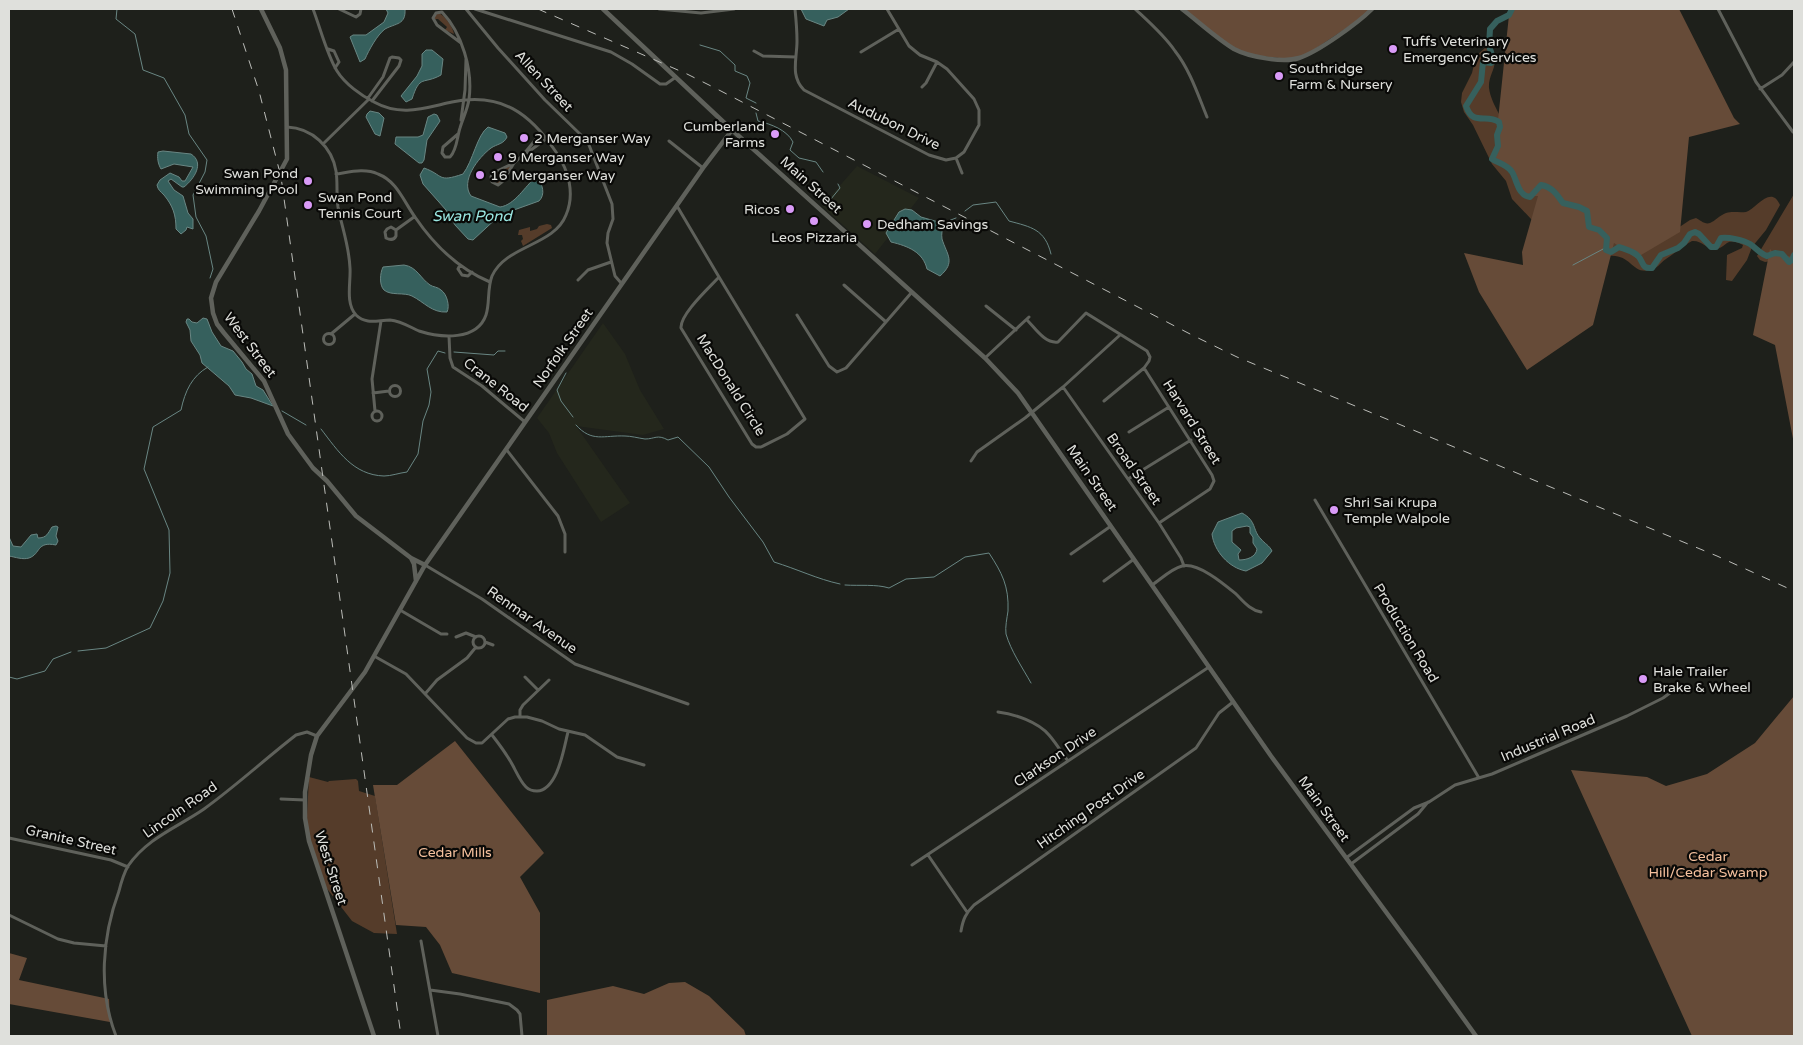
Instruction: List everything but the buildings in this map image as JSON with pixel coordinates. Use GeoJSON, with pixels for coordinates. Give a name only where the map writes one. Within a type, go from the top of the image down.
{"type":"FeatureCollection","features":[{"type":"Feature","properties":{"kind":"main road","name":"West Street"},"geometry":{"type":"LineString","coordinates":[[261,9],[280,48],[284,64],[288,154],[285,165],[216,282],[211,298],[213,313],[217,324],[224,334],[265,382],[288,434],[313,468],[327,481],[356,516],[411,558],[425,565]]}},
{"type":"Feature","properties":{"kind":"main road"},"geometry":{"type":"LineString","coordinates":[[1182,9],[1236,50],[1253,55],[1286,60],[1309,54],[1356,23],[1372,9]]}},
{"type":"Feature","properties":{"kind":"main road","name":"Main Street"},"geometry":{"type":"LineString","coordinates":[[606,10],[732,130],[985,358],[1011,385],[1032,412],[1233,701],[1476,1036]]}},
{"type":"Feature","properties":{"kind":"main road","name":"Norfolk Street"},"geometry":{"type":"LineString","coordinates":[[416,581],[425,565],[506,449],[703,168],[732,130]]}},
{"type":"Feature","properties":{"kind":"main road"},"geometry":{"type":"LineString","coordinates":[[411,558],[414,564],[416,581]]}},
{"type":"Feature","properties":{"kind":"main road","name":"West Street"},"geometry":{"type":"LineString","coordinates":[[374,1036],[309,841],[305,818],[305,800],[311,754],[317,736],[356,685],[416,581]]}},
{"type":"Feature","properties":{"kind":"street"},"geometry":{"type":"LineString","coordinates":[[288,127],[304,130],[323,144],[332,159],[336,174],[337,204],[349,252],[350,299],[355,314],[369,321],[397,321],[420,331],[449,336],[468,334],[479,326],[486,314],[490,282],[498,266],[504,260],[550,234],[562,224],[568,212],[571,192],[562,160],[541,133],[526,118],[506,104],[495,101],[464,100],[422,110],[404,112],[389,108],[370,99],[343,79],[335,68],[313,9]]}},
{"type":"Feature","properties":{"kind":"street"},"geometry":{"type":"LineString","coordinates":[[339,9],[356,17],[360,14],[361,9]]}},
{"type":"Feature","properties":{"kind":"street","name":"Allen Street"},"geometry":{"type":"LineString","coordinates":[[466,9],[509,61],[589,145],[612,204],[613,219],[607,237],[614,276],[622,284]]}},
{"type":"Feature","properties":{"kind":"street"},"geometry":{"type":"LineString","coordinates":[[475,9],[611,52],[660,84],[666,84],[676,77]]}},
{"type":"Feature","properties":{"kind":"street"},"geometry":{"type":"LineString","coordinates":[[659,9],[701,14],[734,9]]}},
{"type":"Feature","properties":{"kind":"street","name":"Audubon Drive"},"geometry":{"type":"LineString","coordinates":[[795,9],[797,41],[795,72],[797,80],[804,90],[933,157],[944,160],[956,158],[964,152],[978,128],[979,110],[974,99],[950,71],[909,46],[887,9]]}},
{"type":"Feature","properties":{"kind":"street"},"geometry":{"type":"LineString","coordinates":[[1134,9],[1176,51],[1194,83],[1207,117]]}},
{"type":"Feature","properties":{"kind":"street"},"geometry":{"type":"LineString","coordinates":[[1718,9],[1760,88],[1793,132]]}},
{"type":"Feature","properties":{"kind":"street"},"geometry":{"type":"LineString","coordinates":[[460,125],[469,100],[470,69],[461,43],[444,14],[436,12],[434,18],[437,25],[461,43]]}},
{"type":"Feature","properties":{"kind":"street"},"geometry":{"type":"LineString","coordinates":[[861,52],[899,29]]}},
{"type":"Feature","properties":{"kind":"street"},"geometry":{"type":"LineString","coordinates":[[754,51],[763,56],[796,57]]}},
{"type":"Feature","properties":{"kind":"street"},"geometry":{"type":"LineString","coordinates":[[458,134],[442,150],[443,155],[448,158],[453,155],[458,134],[460,125],[464,100],[466,56]]}},
{"type":"Feature","properties":{"kind":"street"},"geometry":{"type":"LineString","coordinates":[[323,144],[370,99],[387,80],[401,63],[399,58],[390,58],[383,77],[370,99]]}},
{"type":"Feature","properties":{"kind":"street"},"geometry":{"type":"LineString","coordinates":[[922,87],[938,62]]}},
{"type":"Feature","properties":{"kind":"street"},"geometry":{"type":"LineString","coordinates":[[1760,88],[1782,75],[1794,62]]}},
{"type":"Feature","properties":{"kind":"street"},"geometry":{"type":"LineString","coordinates":[[383,77],[387,80]]}},
{"type":"Feature","properties":{"kind":"street"},"geometry":{"type":"LineString","coordinates":[[523,155],[541,133]]}},
{"type":"Feature","properties":{"kind":"street"},"geometry":{"type":"LineString","coordinates":[[514,163],[503,181],[498,185],[492,182],[491,177],[493,173],[514,163],[546,139]]}},
{"type":"Feature","properties":{"kind":"street"},"geometry":{"type":"LineString","coordinates":[[669,141],[703,168]]}},
{"type":"Feature","properties":{"kind":"street"},"geometry":{"type":"LineString","coordinates":[[956,158],[962,173]]}},
{"type":"Feature","properties":{"kind":"street"},"geometry":{"type":"LineString","coordinates":[[336,174],[367,171],[381,175],[394,185],[414,217],[441,249],[460,265],[490,282]]}},
{"type":"Feature","properties":{"kind":"street","name":"MacDonald Circle"},"geometry":{"type":"LineString","coordinates":[[677,206],[805,420],[788,434],[760,447],[752,444],[681,328],[684,316],[719,277]]}},
{"type":"Feature","properties":{"kind":"street"},"geometry":{"type":"LineString","coordinates":[[396,230],[414,217]]}},
{"type":"Feature","properties":{"kind":"street"},"geometry":{"type":"LineString","coordinates":[[578,280],[588,270],[611,262]]}},
{"type":"Feature","properties":{"kind":"street"},"geometry":{"type":"LineString","coordinates":[[460,265],[458,269],[462,275],[468,276],[472,272]]}},
{"type":"Feature","properties":{"kind":"street"},"geometry":{"type":"LineString","coordinates":[[844,285],[886,322]]}},
{"type":"Feature","properties":{"kind":"street"},"geometry":{"type":"LineString","coordinates":[[797,314],[828,366],[836,372],[846,368],[912,292]]}},
{"type":"Feature","properties":{"kind":"street"},"geometry":{"type":"LineString","coordinates":[[986,306],[1016,330]]}},
{"type":"Feature","properties":{"kind":"street"},"geometry":{"type":"LineString","coordinates":[[985,358],[1028,318],[1045,339],[1058,342],[1086,313],[1145,349],[1150,355],[1149,361],[1144,368],[1104,401]]}},
{"type":"Feature","properties":{"kind":"street"},"geometry":{"type":"LineString","coordinates":[[331,334],[355,314]]}},
{"type":"Feature","properties":{"kind":"street"},"geometry":{"type":"LineString","coordinates":[[375,411],[373,370],[381,321]]}},
{"type":"Feature","properties":{"kind":"street"},"geometry":{"type":"LineString","coordinates":[[971,461],[977,452],[1063,387],[1120,335]]}},
{"type":"Feature","properties":{"kind":"street","name":"Crane Road"},"geometry":{"type":"LineString","coordinates":[[449,336],[450,358],[453,367],[482,386],[525,422]]}},
{"type":"Feature","properties":{"kind":"street","name":"Harvard Street"},"geometry":{"type":"LineString","coordinates":[[1144,368],[1191,440],[1214,481],[1210,488],[1159,523]]}},
{"type":"Feature","properties":{"kind":"street","name":"Broad Street"},"geometry":{"type":"LineString","coordinates":[[1063,387],[1159,523],[1184,566]]}},
{"type":"Feature","properties":{"kind":"street"},"geometry":{"type":"LineString","coordinates":[[373,393],[389,391]]}},
{"type":"Feature","properties":{"kind":"street"},"geometry":{"type":"LineString","coordinates":[[1129,432],[1169,406]]}},
{"type":"Feature","properties":{"kind":"street"},"geometry":{"type":"LineString","coordinates":[[1128,479],[1191,440]]}},
{"type":"Feature","properties":{"kind":"street"},"geometry":{"type":"LineString","coordinates":[[506,449],[558,516],[565,534],[565,552]]}},
{"type":"Feature","properties":{"kind":"street","name":"Production Road"},"geometry":{"type":"LineString","coordinates":[[1315,500],[1479,778]]}},
{"type":"Feature","properties":{"kind":"street"},"geometry":{"type":"LineString","coordinates":[[1071,554],[1111,526]]}},
{"type":"Feature","properties":{"kind":"street"},"geometry":{"type":"LineString","coordinates":[[1104,581],[1134,559]]}},
{"type":"Feature","properties":{"kind":"street","name":"Renmar Avenue"},"geometry":{"type":"LineString","coordinates":[[425,565],[489,604],[575,664],[688,704]]}},
{"type":"Feature","properties":{"kind":"street"},"geometry":{"type":"LineString","coordinates":[[1152,585],[1184,566],[1198,568],[1228,588],[1250,608],[1260,612]]}},
{"type":"Feature","properties":{"kind":"street"},"geometry":{"type":"LineString","coordinates":[[400,610],[441,634],[447,634]]}},
{"type":"Feature","properties":{"kind":"street"},"geometry":{"type":"LineString","coordinates":[[456,637],[466,632],[476,637],[483,637],[485,642],[493,646]]}},
{"type":"Feature","properties":{"kind":"street"},"geometry":{"type":"LineString","coordinates":[[476,637],[473,642],[476,647]]}},
{"type":"Feature","properties":{"kind":"street"},"geometry":{"type":"LineString","coordinates":[[476,647],[482,647],[485,642]]}},
{"type":"Feature","properties":{"kind":"street"},"geometry":{"type":"LineString","coordinates":[[425,694],[437,680],[467,658],[476,647]]}},
{"type":"Feature","properties":{"kind":"street"},"geometry":{"type":"LineString","coordinates":[[374,656],[406,674],[472,741],[482,743],[508,719],[520,717],[542,721],[568,732],[585,735],[617,757],[644,765]]}},
{"type":"Feature","properties":{"kind":"street","name":"Clarkson Drive"},"geometry":{"type":"LineString","coordinates":[[912,864],[1210,667]]}},
{"type":"Feature","properties":{"kind":"street"},"geometry":{"type":"LineString","coordinates":[[525,677],[538,690]]}},
{"type":"Feature","properties":{"kind":"street"},"geometry":{"type":"LineString","coordinates":[[520,717],[520,710],[523,705],[549,680]]}},
{"type":"Feature","properties":{"kind":"street","name":"Industrial Road"},"geometry":{"type":"LineString","coordinates":[[1346,858],[1414,808],[1429,802],[1455,785],[1479,778],[1627,716],[1663,698],[1674,690]]}},
{"type":"Feature","properties":{"kind":"street","name":"Hitching Post Drive"},"geometry":{"type":"LineString","coordinates":[[967,912],[1196,748],[1219,713],[1233,701]]}},
{"type":"Feature","properties":{"kind":"street"},"geometry":{"type":"LineString","coordinates":[[998,712],[1041,727],[1050,735],[1068,761]]}},
{"type":"Feature","properties":{"kind":"street","name":"Lincoln Road"},"geometry":{"type":"LineString","coordinates":[[116,1036],[109,1016],[104,988],[106,946],[112,909],[128,867],[140,852],[163,833],[205,808],[298,734],[308,732],[317,736]]}},
{"type":"Feature","properties":{"kind":"street"},"geometry":{"type":"LineString","coordinates":[[492,735],[526,787],[535,791],[547,786],[555,777],[560,767],[568,732]]}},
{"type":"Feature","properties":{"kind":"street"},"geometry":{"type":"LineString","coordinates":[[281,799],[305,800]]}},
{"type":"Feature","properties":{"kind":"street","name":"Industrial Road"},"geometry":{"type":"LineString","coordinates":[[1351,864],[1418,814],[1429,802]]}},
{"type":"Feature","properties":{"kind":"street","name":"Granite Street"},"geometry":{"type":"LineString","coordinates":[[9,838],[110,860],[128,867]]}},
{"type":"Feature","properties":{"kind":"street"},"geometry":{"type":"LineString","coordinates":[[928,855],[967,912],[962,922],[961,931]]}},
{"type":"Feature","properties":{"kind":"street"},"geometry":{"type":"LineString","coordinates":[[9,914],[58,940],[106,946]]}},
{"type":"Feature","properties":{"kind":"street"},"geometry":{"type":"LineString","coordinates":[[421,941],[438,1036]]}},
{"type":"Feature","properties":{"kind":"street"},"geometry":{"type":"LineString","coordinates":[[430,990],[512,1005],[520,1014],[522,1036]]}},
{"type":"Feature","properties":{"kind":"shaded area"},"geometry":{"type":"Polygon","coordinates":[[[439,13],[448,22],[454,34],[445,30],[447,27],[438,19],[435,19],[435,15],[439,13]]]}},
{"type":"Feature","properties":{"kind":"shaded area"},"geometry":{"type":"Polygon","coordinates":[[[1485,48],[1491,49],[1494,55],[1495,60],[1489,88],[1499,114],[1666,236],[1690,220],[1696,218],[1704,223],[1710,223],[1726,213],[1746,212],[1768,197],[1776,199],[1780,205],[1766,230],[1752,247],[1747,260],[1732,281],[1726,280],[1727,255],[1742,248],[1743,245],[1737,243],[1730,242],[1720,248],[1713,249],[1699,242],[1692,241],[1655,268],[1644,271],[1639,270],[1627,260],[1616,256],[1608,256],[1532,220],[1512,199],[1506,181],[1492,164],[1473,125],[1464,112],[1461,102],[1462,93],[1472,73],[1476,56],[1485,48]]]}},
{"type":"Feature","properties":{"kind":"shaded area"},"geometry":{"type":"Polygon","coordinates":[[[512,165],[509,171],[508,169],[500,179],[499,183],[492,181],[494,174],[512,165]]]}},
{"type":"Feature","properties":{"kind":"shaded area"},"geometry":{"type":"Polygon","coordinates":[[[857,166],[919,198],[875,254],[822,206],[857,166]]]}},
{"type":"Feature","properties":{"kind":"shaded area"},"geometry":{"type":"Polygon","coordinates":[[[1794,194],[1794,268],[1771,261],[1765,262],[1760,260],[1757,256],[1794,194]]]}},
{"type":"Feature","properties":{"kind":"shaded area"},"geometry":{"type":"Polygon","coordinates":[[[547,224],[551,225],[552,228],[523,246],[521,241],[523,239],[522,235],[518,235],[519,230],[530,227],[530,231],[547,224]]]}},
{"type":"Feature","properties":{"kind":"shaded area"},"geometry":{"type":"Polygon","coordinates":[[[603,323],[625,354],[640,390],[664,429],[643,435],[576,426],[630,503],[601,522],[557,453],[549,433],[537,418],[603,323]]]}},
{"type":"Feature","properties":{"kind":"shaded area","name":"Cedar Mills"},"geometry":{"type":"Polygon","coordinates":[[[309,777],[328,782],[356,779],[359,791],[375,796],[397,934],[374,933],[352,921],[321,881],[308,839],[309,777]]]}},
{"type":"Feature","properties":{"kind":"green space"},"geometry":{"type":"Polygon","coordinates":[[[1182,9],[1372,9],[1309,53],[1292,59],[1256,56],[1236,50],[1182,9]]]}},
{"type":"Feature","properties":{"kind":"green space"},"geometry":{"type":"Polygon","coordinates":[[[1512,9],[1679,9],[1734,118],[1740,124],[1689,137],[1680,232],[1636,258],[1614,243],[1593,325],[1527,370],[1479,292],[1464,253],[1523,265],[1522,252],[1538,196],[1526,196],[1510,170],[1492,159],[1498,146],[1497,135],[1500,124],[1498,120],[1509,15],[1512,9]]]}},
{"type":"Feature","properties":{"kind":"green space"},"geometry":{"type":"Polygon","coordinates":[[[1770,249],[1775,255],[1794,257],[1794,444],[1775,345],[1753,335],[1770,249]]]}},
{"type":"Feature","properties":{"kind":"green space","name":"Cedar Hill/Cedar Swamp"},"geometry":{"type":"Polygon","coordinates":[[[1794,696],[1794,1036],[1692,1036],[1571,770],[1647,777],[1666,786],[1707,774],[1755,743],[1794,696]]]}},
{"type":"Feature","properties":{"kind":"green space","name":"Cedar Mills"},"geometry":{"type":"Polygon","coordinates":[[[455,741],[544,853],[520,877],[540,913],[540,993],[452,973],[440,945],[426,927],[396,925],[373,785],[397,785],[455,741]]]}},
{"type":"Feature","properties":{"kind":"green space"},"geometry":{"type":"Polygon","coordinates":[[[9,953],[27,958],[19,980],[109,999],[110,1022],[9,1004],[9,953]]]}},
{"type":"Feature","properties":{"kind":"green space"},"geometry":{"type":"Polygon","coordinates":[[[685,982],[709,996],[744,1030],[746,1036],[547,1036],[547,1000],[613,986],[644,994],[669,983],[685,982]]]}},
{"type":"Feature","properties":{"kind":"water"},"geometry":{"type":"Polygon","coordinates":[[[386,9],[405,9],[404,18],[400,23],[382,32],[365,59],[360,62],[350,37],[353,35],[366,35],[384,22],[388,13],[386,9]]]}},
{"type":"Feature","properties":{"kind":"water"},"geometry":{"type":"Polygon","coordinates":[[[801,9],[849,9],[838,17],[827,20],[824,26],[806,19],[801,9]]]}},
{"type":"Feature","properties":{"kind":"water"},"geometry":{"type":"Polygon","coordinates":[[[426,50],[432,50],[443,59],[441,75],[420,83],[412,99],[406,102],[401,96],[417,76],[422,66],[422,54],[426,50]]]}},
{"type":"Feature","properties":{"kind":"water"},"geometry":{"type":"Polygon","coordinates":[[[370,111],[379,113],[384,118],[380,136],[375,134],[366,117],[370,111]]]}},
{"type":"Feature","properties":{"kind":"water"},"geometry":{"type":"Polygon","coordinates":[[[434,114],[437,115],[440,121],[427,140],[424,160],[422,163],[419,163],[395,144],[396,137],[418,137],[423,135],[428,117],[434,114]]]}},
{"type":"Feature","properties":{"kind":"water","name":"Swan Pond"},"geometry":{"type":"Polygon","coordinates":[[[488,127],[505,133],[507,137],[502,143],[486,152],[472,170],[468,184],[471,196],[500,207],[505,206],[515,199],[536,177],[538,177],[543,192],[539,201],[500,215],[473,240],[468,239],[455,225],[446,210],[423,184],[420,175],[424,168],[445,178],[463,174],[481,136],[488,127]]]}},
{"type":"Feature","properties":{"kind":"water"},"geometry":{"type":"Polygon","coordinates":[[[158,152],[191,154],[198,166],[191,180],[184,187],[171,179],[168,181],[174,190],[183,196],[188,213],[193,219],[193,229],[187,227],[181,234],[176,229],[175,215],[172,207],[157,185],[160,180],[170,173],[185,181],[193,167],[174,164],[161,169],[158,163],[158,152]]]}},
{"type":"Feature","properties":{"kind":"water"},"geometry":{"type":"Polygon","coordinates":[[[905,209],[912,210],[921,217],[942,223],[942,239],[949,262],[948,267],[940,276],[927,269],[922,258],[914,251],[891,242],[886,233],[899,212],[905,209]]]}},
{"type":"Feature","properties":{"kind":"water"},"geometry":{"type":"Polygon","coordinates":[[[404,265],[415,270],[430,285],[443,292],[448,303],[447,312],[432,309],[409,295],[390,293],[384,290],[381,285],[383,267],[404,265]]]}},
{"type":"Feature","properties":{"kind":"water"},"geometry":{"type":"Polygon","coordinates":[[[203,318],[207,319],[212,332],[221,346],[233,351],[252,374],[256,386],[263,390],[273,406],[251,398],[235,395],[229,386],[202,363],[200,355],[191,341],[190,330],[186,322],[189,319],[197,323],[203,318]]]}},
{"type":"Feature","properties":{"kind":"water"},"geometry":{"type":"Polygon","coordinates":[[[1242,513],[1250,519],[1258,536],[1272,551],[1262,563],[1246,571],[1234,566],[1223,558],[1213,540],[1212,534],[1218,522],[1242,513]],[[1250,527],[1236,528],[1232,531],[1232,542],[1241,550],[1238,554],[1239,560],[1251,558],[1257,549],[1253,543],[1250,527]]]}},
{"type":"Feature","properties":{"kind":"water"},"geometry":{"type":"Polygon","coordinates":[[[52,527],[58,527],[56,536],[58,541],[56,545],[42,546],[29,558],[22,559],[9,556],[9,537],[13,546],[21,547],[31,535],[37,534],[38,538],[43,537],[47,535],[52,527]]]}},
{"type":"Feature","properties":{"kind":"waterway"},"geometry":{"type":"LineString","coordinates":[[117,9],[116,19],[135,34],[143,70],[164,78],[185,115],[189,134],[207,160],[205,172],[193,195],[196,217],[206,236],[213,269],[210,278]]}},
{"type":"Feature","properties":{"kind":"waterway"},"geometry":{"type":"LineString","coordinates":[[1512,9],[1509,15],[1497,21],[1490,29],[1489,46],[1494,61],[1491,63],[1483,62],[1481,82],[1466,106],[1472,116],[1476,118],[1499,122],[1498,146],[1492,159],[1510,170],[1523,194],[1530,197],[1541,185],[1549,188],[1563,203],[1587,211],[1589,227],[1599,230],[1607,238],[1606,250],[1611,252],[1619,247],[1628,250],[1638,256],[1644,266],[1648,268],[1652,268],[1661,255],[1678,248],[1690,234],[1695,232],[1711,247],[1716,247],[1721,238],[1728,238],[1747,243],[1767,256],[1775,253],[1782,254],[1789,262],[1794,255]]}},
{"type":"Feature","properties":{"kind":"waterway"},"geometry":{"type":"LineString","coordinates":[[700,45],[720,51],[735,65],[735,71],[747,76],[750,83],[746,98],[756,103]]}},
{"type":"Feature","properties":{"kind":"waterway"},"geometry":{"type":"LineString","coordinates":[[756,113],[758,121],[773,126],[787,134],[793,142],[790,150],[799,158],[816,162],[823,172]]}},
{"type":"Feature","properties":{"kind":"waterway"},"geometry":{"type":"LineString","coordinates":[[826,205],[840,188],[838,184]]}},
{"type":"Feature","properties":{"kind":"waterway"},"geometry":{"type":"LineString","coordinates":[[965,211],[973,205],[996,202],[1009,221],[1030,227],[1041,234],[1051,254]]}},
{"type":"Feature","properties":{"kind":"waterway"},"geometry":{"type":"LineString","coordinates":[[943,223],[956,218]]}},
{"type":"Feature","properties":{"kind":"waterway"},"geometry":{"type":"LineString","coordinates":[[1573,265],[1605,248]]}},
{"type":"Feature","properties":{"kind":"waterway"},"geometry":{"type":"LineString","coordinates":[[321,429],[340,453],[363,471],[373,475],[384,476],[407,472],[418,454],[423,421],[429,405],[431,392],[427,369],[438,351],[445,353]]}},
{"type":"Feature","properties":{"kind":"waterway"},"geometry":{"type":"LineString","coordinates":[[454,352],[494,355],[498,351],[505,351]]}},
{"type":"Feature","properties":{"kind":"waterway"},"geometry":{"type":"LineString","coordinates":[[78,651],[106,648],[150,628],[163,601],[170,573],[169,530],[144,469],[153,427],[181,410],[193,380],[208,367]]}},
{"type":"Feature","properties":{"kind":"waterway"},"geometry":{"type":"LineString","coordinates":[[566,373],[557,390],[561,401],[573,417]]}},
{"type":"Feature","properties":{"kind":"waterway"},"geometry":{"type":"LineString","coordinates":[[282,411],[306,425]]}},
{"type":"Feature","properties":{"kind":"waterway"},"geometry":{"type":"LineString","coordinates":[[576,425],[587,434],[599,437],[627,436],[645,439],[659,437],[668,440],[678,437],[709,467],[763,542],[774,562],[840,584]]}},
{"type":"Feature","properties":{"kind":"waterway"},"geometry":{"type":"LineString","coordinates":[[845,585],[889,588],[906,579],[934,577],[965,557],[989,553],[998,567],[1006,587],[1008,602],[1006,634],[1014,653],[1031,683]]}},
{"type":"Feature","properties":{"kind":"waterway"},"geometry":{"type":"LineString","coordinates":[[9,677],[17,679],[45,671],[53,659],[71,652]]}},
{"type":"Feature","properties":{"kind":"railway"},"geometry":{"type":"LineString","coordinates":[[232,9],[259,91],[281,177],[401,1036]]}},
{"type":"Feature","properties":{"kind":"railway"},"geometry":{"type":"LineString","coordinates":[[538,9],[687,74],[1237,357],[1717,556],[1794,591]]}},
{"type":"Feature","properties":{"kind":"place","name":"Tuffs Veterinary Emergency Services"},"geometry":{"type":"Point","coordinates":[1393,49]}},
{"type":"Feature","properties":{"kind":"place","name":"Southridge Farm & Nursery"},"geometry":{"type":"Point","coordinates":[1279,76]}},
{"type":"Feature","properties":{"kind":"place","name":"Cumberland Farms"},"geometry":{"type":"Point","coordinates":[775,134]}},
{"type":"Feature","properties":{"kind":"place","name":"2 Merganser Way"},"geometry":{"type":"Point","coordinates":[524,138]}},
{"type":"Feature","properties":{"kind":"place","name":"9 Merganser Way"},"geometry":{"type":"Point","coordinates":[498,157]}},
{"type":"Feature","properties":{"kind":"place","name":"16 Merganser Way"},"geometry":{"type":"Point","coordinates":[480,175]}},
{"type":"Feature","properties":{"kind":"place","name":"Swan Pond Swimming Pool"},"geometry":{"type":"Point","coordinates":[308,181]}},
{"type":"Feature","properties":{"kind":"place","name":"Swan Pond Tennis Court"},"geometry":{"type":"Point","coordinates":[308,205]}},
{"type":"Feature","properties":{"kind":"place","name":"Ricos"},"geometry":{"type":"Point","coordinates":[790,209]}},
{"type":"Feature","properties":{"kind":"place","name":"Leos Pizzaria"},"geometry":{"type":"Point","coordinates":[814,221]}},
{"type":"Feature","properties":{"kind":"place","name":"Dedham Savings"},"geometry":{"type":"Point","coordinates":[867,224]}},
{"type":"Feature","properties":{"kind":"place","name":"Shri Sai Krupa Temple Walpole"},"geometry":{"type":"Point","coordinates":[1334,510]}},
{"type":"Feature","properties":{"kind":"place","name":"Hale Trailer Brake & Wheel"},"geometry":{"type":"Point","coordinates":[1643,679]}}]}
